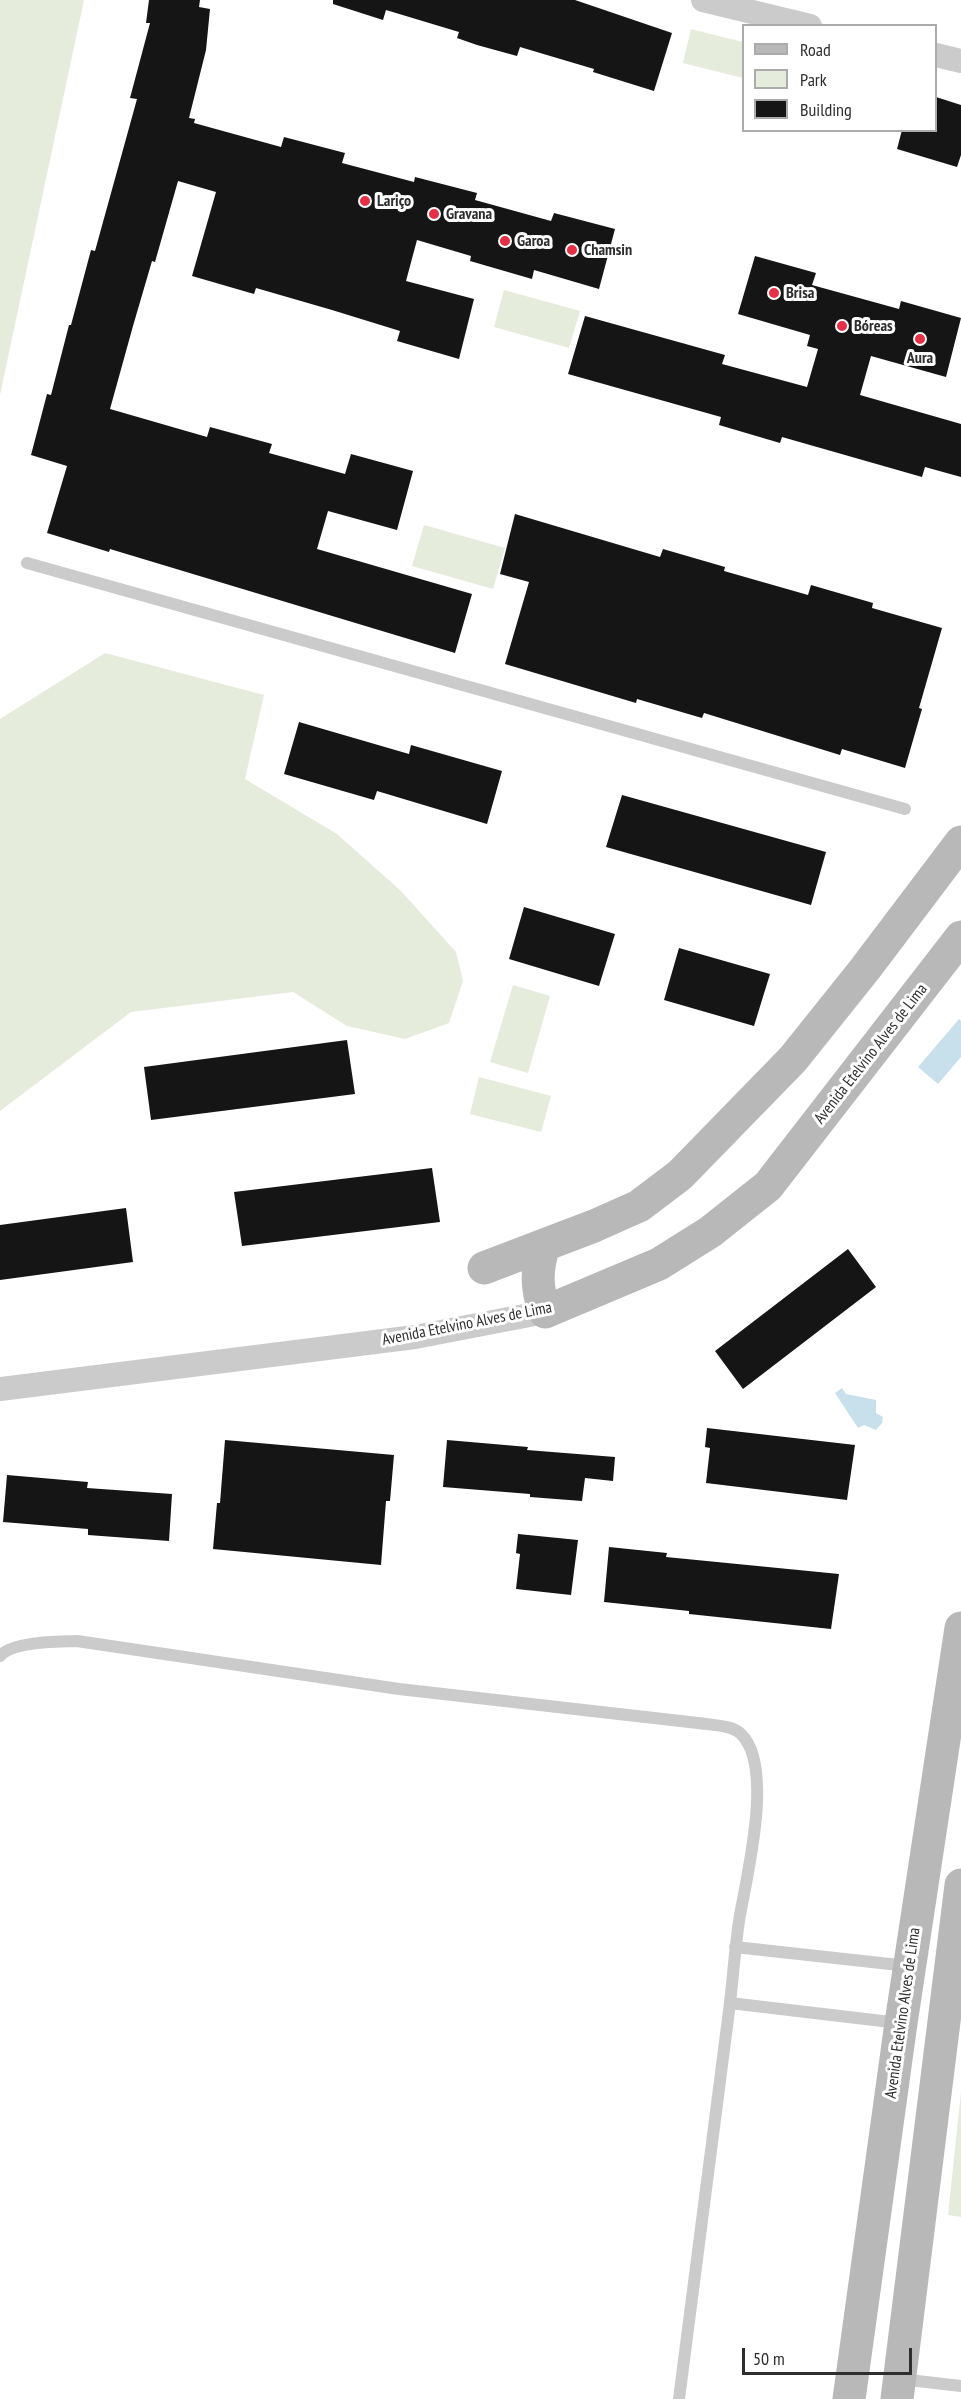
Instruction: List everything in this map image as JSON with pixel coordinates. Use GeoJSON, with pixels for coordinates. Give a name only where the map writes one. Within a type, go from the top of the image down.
{"type":"FeatureCollection","features":[{"type":"Feature","properties":{"kind":"street"},"geometry":{"type":"LineString","coordinates":[[703,0],[802,24]]}},
{"type":"Feature","properties":{"kind":"street"},"geometry":{"type":"LineString","coordinates":[[937,55],[961,61]]}},
{"type":"Feature","properties":{"kind":"street"},"geometry":{"type":"LineString","coordinates":[[484,1268],[594,1227],[639,1206],[680,1175],[793,1059],[866,969],[961,842]]}},
{"type":"Feature","properties":{"kind":"street","name":"Avenida Etelvino Alves de Lima"},"geometry":{"type":"LineString","coordinates":[[0,1389],[415,1337],[545,1311],[659,1264],[710,1232],[768,1186],[961,937]]}},
{"type":"Feature","properties":{"kind":"street"},"geometry":{"type":"LineString","coordinates":[[544,1246],[538,1263],[537,1279],[539,1296],[545,1311]]}},
{"type":"Feature","properties":{"kind":"street","name":"Avenida Etelvino Alves de Lima"},"geometry":{"type":"LineString","coordinates":[[849,2399],[909,1966],[961,1628]]}},
{"type":"Feature","properties":{"kind":"street"},"geometry":{"type":"LineString","coordinates":[[898,2389],[953,1999],[961,1886]]}},
{"type":"Feature","properties":{"kind":"lane"},"geometry":{"type":"LineString","coordinates":[[27,563],[905,808]]}},
{"type":"Feature","properties":{"kind":"lane"},"geometry":{"type":"LineString","coordinates":[[0,1656],[4,1652],[32,1644],[77,1641],[399,1689],[698,1723],[726,1727],[740,1733],[750,1746],[756,1764],[757,1815],[735,1947],[730,2003],[679,2399]]}},
{"type":"Feature","properties":{"kind":"lane"},"geometry":{"type":"LineString","coordinates":[[735,1947],[909,1966]]}},
{"type":"Feature","properties":{"kind":"lane"},"geometry":{"type":"LineString","coordinates":[[730,2003],[901,2023]]}},
{"type":"Feature","properties":{"kind":"lane"},"geometry":{"type":"LineString","coordinates":[[898,2389],[961,2386]]}},
{"type":"Feature","properties":{"kind":"green space"},"geometry":{"type":"Polygon","coordinates":[[[0,0],[84,0],[0,395],[0,0]]]}},
{"type":"Feature","properties":{"kind":"green space"},"geometry":{"type":"Polygon","coordinates":[[[691,29],[742,42],[742,78],[683,63],[691,29]]]}},
{"type":"Feature","properties":{"kind":"green space"},"geometry":{"type":"Polygon","coordinates":[[[504,290],[580,311],[569,348],[494,327],[504,290]]]}},
{"type":"Feature","properties":{"kind":"green space"},"geometry":{"type":"Polygon","coordinates":[[[424,525],[505,548],[493,589],[412,566],[424,525]]]}},
{"type":"Feature","properties":{"kind":"green space"},"geometry":{"type":"Polygon","coordinates":[[[105,653],[264,695],[245,779],[337,834],[400,890],[456,952],[463,981],[449,1023],[405,1039],[347,1026],[293,992],[131,1012],[0,1111],[0,719],[105,653]]]}},
{"type":"Feature","properties":{"kind":"green space"},"geometry":{"type":"Polygon","coordinates":[[[513,985],[550,996],[528,1073],[490,1062],[513,985]]]}},
{"type":"Feature","properties":{"kind":"green space"},"geometry":{"type":"Polygon","coordinates":[[[479,1077],[551,1096],[541,1132],[470,1114],[479,1077]]]}},
{"type":"Feature","properties":{"kind":"green space"},"geometry":{"type":"Polygon","coordinates":[[[961,2092],[961,2217],[948,2215],[961,2092]]]}},
{"type":"Feature","properties":{"kind":"water"},"geometry":{"type":"Polygon","coordinates":[[[959,1019],[961,1021],[961,1057],[938,1084],[918,1067],[959,1019]]]}},
{"type":"Feature","properties":{"kind":"water"},"geometry":{"type":"Polygon","coordinates":[[[842,1388],[846,1394],[876,1400],[876,1413],[883,1417],[882,1423],[876,1430],[864,1425],[858,1428],[835,1393],[842,1388]]]}},
{"type":"Feature","properties":{"kind":"building"},"geometry":{"type":"Polygon","coordinates":[[[149,0],[200,0],[199,7],[210,9],[206,50],[189,118],[195,119],[194,123],[281,147],[284,137],[345,153],[342,163],[414,182],[415,177],[477,193],[475,200],[551,221],[554,213],[615,229],[599,289],[534,270],[532,279],[470,261],[471,256],[417,240],[406,281],[474,299],[459,359],[397,341],[400,331],[256,288],[254,294],[192,276],[216,192],[178,181],[155,262],[152,261],[110,409],[207,437],[210,427],[272,444],[269,453],[345,474],[351,454],[413,471],[397,530],[328,511],[317,549],[472,594],[455,653],[110,549],[109,552],[47,533],[67,466],[31,455],[47,394],[51,395],[91,250],[95,251],[137,99],[130,98],[150,23],[146,23],[149,0]]]}},
{"type":"Feature","properties":{"kind":"building"},"geometry":{"type":"Polygon","coordinates":[[[333,0],[575,0],[672,33],[654,91],[593,72],[594,69],[520,47],[517,56],[457,38],[459,32],[386,10],[383,20],[333,4],[333,0]]]}},
{"type":"Feature","properties":{"kind":"building"},"geometry":{"type":"Polygon","coordinates":[[[937,97],[961,105],[961,155],[957,167],[897,149],[901,132],[937,132],[937,97]]]}},
{"type":"Feature","properties":{"kind":"building"},"geometry":{"type":"Polygon","coordinates":[[[755,256],[816,273],[812,285],[899,309],[901,301],[961,318],[946,377],[871,356],[860,395],[961,424],[961,477],[925,467],[922,477],[782,437],[780,443],[719,425],[721,417],[568,374],[585,316],[725,355],[722,364],[807,387],[818,349],[807,346],[810,335],[738,314],[755,256]]]}},
{"type":"Feature","properties":{"kind":"building"},"geometry":{"type":"Polygon","coordinates":[[[515,514],[660,557],[663,549],[725,567],[724,571],[808,595],[811,585],[873,603],[872,608],[942,628],[905,768],[842,749],[840,755],[704,713],[702,718],[637,699],[636,703],[505,664],[529,582],[500,574],[515,514]]]}},
{"type":"Feature","properties":{"kind":"building"},"geometry":{"type":"Polygon","coordinates":[[[299,722],[409,754],[411,745],[502,771],[487,824],[377,791],[374,800],[284,774],[299,722]]]}},
{"type":"Feature","properties":{"kind":"building"},"geometry":{"type":"Polygon","coordinates":[[[622,795],[826,852],[811,905],[606,847],[622,795]]]}},
{"type":"Feature","properties":{"kind":"building"},"geometry":{"type":"Polygon","coordinates":[[[524,907],[615,934],[599,986],[509,959],[524,907]]]}},
{"type":"Feature","properties":{"kind":"building"},"geometry":{"type":"Polygon","coordinates":[[[679,948],[770,974],[754,1026],[664,1000],[679,948]]]}},
{"type":"Feature","properties":{"kind":"building"},"geometry":{"type":"Polygon","coordinates":[[[347,1040],[355,1094],[151,1120],[144,1067],[347,1040]]]}},
{"type":"Feature","properties":{"kind":"building"},"geometry":{"type":"Polygon","coordinates":[[[432,1168],[440,1222],[242,1246],[234,1192],[432,1168]]]}},
{"type":"Feature","properties":{"kind":"building"},"geometry":{"type":"Polygon","coordinates":[[[126,1208],[133,1262],[0,1280],[0,1225],[126,1208]]]}},
{"type":"Feature","properties":{"kind":"building"},"geometry":{"type":"Polygon","coordinates":[[[848,1249],[876,1287],[743,1389],[715,1351],[848,1249]]]}},
{"type":"Feature","properties":{"kind":"building"},"geometry":{"type":"Polygon","coordinates":[[[707,1428],[855,1445],[847,1500],[706,1483],[710,1448],[705,1447],[707,1428]]]}},
{"type":"Feature","properties":{"kind":"building"},"geometry":{"type":"Polygon","coordinates":[[[225,1440],[394,1455],[390,1501],[386,1501],[381,1565],[213,1549],[217,1503],[220,1503],[225,1440]]]}},
{"type":"Feature","properties":{"kind":"building"},"geometry":{"type":"Polygon","coordinates":[[[447,1440],[528,1447],[527,1450],[615,1457],[613,1481],[585,1478],[582,1501],[443,1487],[447,1440]]]}},
{"type":"Feature","properties":{"kind":"building"},"geometry":{"type":"Polygon","coordinates":[[[7,1475],[88,1482],[87,1488],[172,1494],[169,1541],[88,1535],[88,1529],[3,1522],[7,1475]]]}},
{"type":"Feature","properties":{"kind":"building"},"geometry":{"type":"Polygon","coordinates":[[[518,1534],[578,1540],[571,1595],[516,1589],[520,1554],[516,1553],[518,1534]]]}},
{"type":"Feature","properties":{"kind":"building"},"geometry":{"type":"Polygon","coordinates":[[[609,1547],[667,1553],[666,1557],[839,1574],[831,1629],[689,1614],[689,1611],[604,1602],[609,1547]]]}},
{"type":"Feature","properties":{"kind":"place","name":"Lariço"},"geometry":{"type":"Point","coordinates":[365,201]}},
{"type":"Feature","properties":{"kind":"place","name":"Gravana"},"geometry":{"type":"Point","coordinates":[434,214]}},
{"type":"Feature","properties":{"kind":"place","name":"Garoa"},"geometry":{"type":"Point","coordinates":[505,241]}},
{"type":"Feature","properties":{"kind":"place","name":"Chamsin"},"geometry":{"type":"Point","coordinates":[572,250]}},
{"type":"Feature","properties":{"kind":"place","name":"Brisa"},"geometry":{"type":"Point","coordinates":[774,293]}},
{"type":"Feature","properties":{"kind":"place","name":"Bóreas"},"geometry":{"type":"Point","coordinates":[842,326]}},
{"type":"Feature","properties":{"kind":"place","name":"Aura"},"geometry":{"type":"Point","coordinates":[920,339]}}]}
